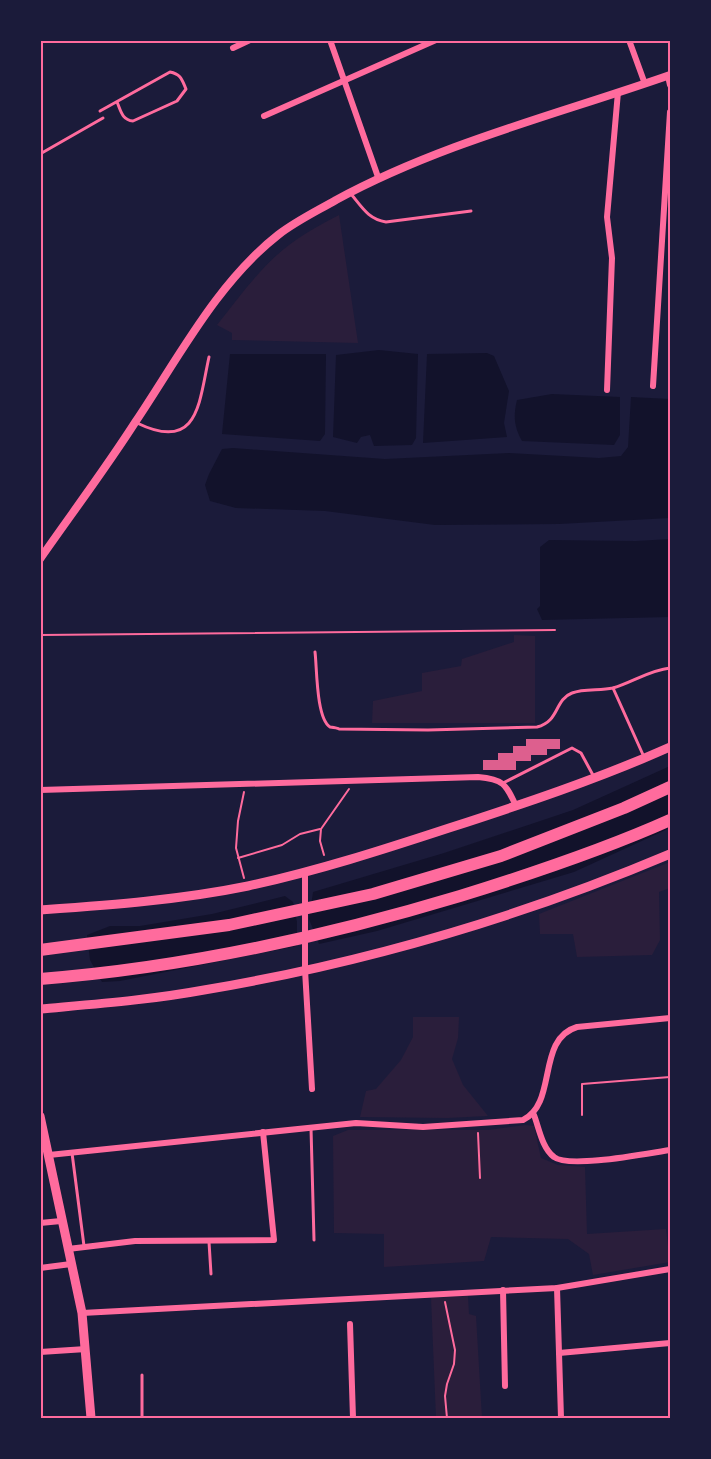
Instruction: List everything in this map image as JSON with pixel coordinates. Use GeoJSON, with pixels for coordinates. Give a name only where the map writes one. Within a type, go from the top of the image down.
{"type":"FeatureCollection","features":[{"type":"Feature","properties":{"kind":"highway"},"geometry":{"type":"LineString","coordinates":[[40,950],[229,925],[373,894],[501,856],[624,808],[670,787]]}},
{"type":"Feature","properties":{"kind":"highway"},"geometry":{"type":"LineString","coordinates":[[40,979],[84,976],[235,953],[387,918],[517,878],[645,832],[670,820]]}},
{"type":"Feature","properties":{"kind":"main road"},"geometry":{"type":"LineString","coordinates":[[40,910],[112,905],[246,886],[305,873],[368,855],[516,806],[644,759],[670,747]]}},
{"type":"Feature","properties":{"kind":"main road"},"geometry":{"type":"LineString","coordinates":[[40,1009],[203,991],[305,970],[451,933],[532,907],[670,854]]}},
{"type":"Feature","properties":{"kind":"main road"},"geometry":{"type":"LineString","coordinates":[[40,1116],[82,1313],[91,1419]]}},
{"type":"Feature","properties":{"kind":"street"},"geometry":{"type":"LineString","coordinates":[[233,48],[250,40]]}},
{"type":"Feature","properties":{"kind":"street"},"geometry":{"type":"LineString","coordinates":[[330,40],[378,177]]}},
{"type":"Feature","properties":{"kind":"street"},"geometry":{"type":"LineString","coordinates":[[264,116],[436,40]]}},
{"type":"Feature","properties":{"kind":"street"},"geometry":{"type":"LineString","coordinates":[[629,40],[645,84]]}},
{"type":"Feature","properties":{"kind":"street"},"geometry":{"type":"LineString","coordinates":[[40,558],[136,422],[194,332],[244,266],[279,234],[378,177],[480,138],[618,92],[670,79]]}},
{"type":"Feature","properties":{"kind":"street"},"geometry":{"type":"LineString","coordinates":[[607,390],[612,268],[607,217],[618,92]]}},
{"type":"Feature","properties":{"kind":"street"},"geometry":{"type":"LineString","coordinates":[[653,386],[670,112]]}},
{"type":"Feature","properties":{"kind":"street"},"geometry":{"type":"LineString","coordinates":[[40,790],[478,777],[498,779],[508,789],[516,806]]}},
{"type":"Feature","properties":{"kind":"street"},"geometry":{"type":"LineString","coordinates":[[305,873],[305,970],[312,1089]]}},
{"type":"Feature","properties":{"kind":"street"},"geometry":{"type":"LineString","coordinates":[[49,1155],[356,1123],[423,1127],[524,1120],[534,1115],[539,1105],[555,1047],[569,1030],[577,1027],[670,1018]]}},
{"type":"Feature","properties":{"kind":"street"},"geometry":{"type":"LineString","coordinates":[[534,1115],[546,1147],[554,1157],[562,1161],[604,1160],[670,1150]]}},
{"type":"Feature","properties":{"kind":"street"},"geometry":{"type":"LineString","coordinates":[[68,1250],[135,1241],[274,1240],[263,1132]]}},
{"type":"Feature","properties":{"kind":"street"},"geometry":{"type":"LineString","coordinates":[[40,1223],[61,1221]]}},
{"type":"Feature","properties":{"kind":"street"},"geometry":{"type":"LineString","coordinates":[[40,1268],[71,1264]]}},
{"type":"Feature","properties":{"kind":"street"},"geometry":{"type":"LineString","coordinates":[[82,1313],[557,1287],[670,1269]]}},
{"type":"Feature","properties":{"kind":"street"},"geometry":{"type":"LineString","coordinates":[[557,1287],[561,1419]]}},
{"type":"Feature","properties":{"kind":"street"},"geometry":{"type":"LineString","coordinates":[[503,1290],[505,1386]]}},
{"type":"Feature","properties":{"kind":"street"},"geometry":{"type":"LineString","coordinates":[[350,1324],[353,1419]]}},
{"type":"Feature","properties":{"kind":"street"},"geometry":{"type":"LineString","coordinates":[[559,1353],[670,1343]]}},
{"type":"Feature","properties":{"kind":"street"},"geometry":{"type":"LineString","coordinates":[[40,1352],[86,1349]]}},
{"type":"Feature","properties":{"kind":"lane"},"geometry":{"type":"LineString","coordinates":[[100,111],[170,72],[181,77],[186,89],[177,101],[133,121],[123,116],[117,102]]}},
{"type":"Feature","properties":{"kind":"lane"},"geometry":{"type":"LineString","coordinates":[[40,154],[103,118]]}},
{"type":"Feature","properties":{"kind":"lane"},"geometry":{"type":"LineString","coordinates":[[350,192],[376,220],[387,222],[471,212]]}},
{"type":"Feature","properties":{"kind":"lane"},"geometry":{"type":"LineString","coordinates":[[136,422],[155,432],[176,432],[187,427],[195,415],[209,357]]}},
{"type":"Feature","properties":{"kind":"lane"},"geometry":{"type":"LineString","coordinates":[[315,652],[320,706],[324,720],[330,727],[339,729],[428,730],[537,727],[551,721],[564,698],[573,693],[613,688],[670,668]]}},
{"type":"Feature","properties":{"kind":"lane"},"geometry":{"type":"LineString","coordinates":[[613,688],[644,759]]}},
{"type":"Feature","properties":{"kind":"lane"},"geometry":{"type":"LineString","coordinates":[[503,783],[572,748],[581,753],[594,777]]}},
{"type":"Feature","properties":{"kind":"lane"},"geometry":{"type":"LineString","coordinates":[[311,1128],[314,1240]]}},
{"type":"Feature","properties":{"kind":"lane"},"geometry":{"type":"LineString","coordinates":[[72,1153],[84,1247]]}},
{"type":"Feature","properties":{"kind":"lane"},"geometry":{"type":"LineString","coordinates":[[209,1240],[211,1274]]}},
{"type":"Feature","properties":{"kind":"lane"},"geometry":{"type":"LineString","coordinates":[[142,1375],[142,1419]]}},
{"type":"Feature","properties":{"kind":"path"},"geometry":{"type":"LineString","coordinates":[[40,635],[555,630]]}},
{"type":"Feature","properties":{"kind":"path"},"geometry":{"type":"LineString","coordinates":[[327,867],[320,840],[321,829],[347,794],[351,781]]}},
{"type":"Feature","properties":{"kind":"path"},"geometry":{"type":"LineString","coordinates":[[246,784],[238,821],[236,848],[246,886]]}},
{"type":"Feature","properties":{"kind":"path"},"geometry":{"type":"LineString","coordinates":[[238,858],[282,845],[300,834],[321,829]]}},
{"type":"Feature","properties":{"kind":"path"},"geometry":{"type":"LineString","coordinates":[[582,1115],[582,1084],[670,1077]]}},
{"type":"Feature","properties":{"kind":"path"},"geometry":{"type":"LineString","coordinates":[[477,1124],[480,1178]]}},
{"type":"Feature","properties":{"kind":"path"},"geometry":{"type":"LineString","coordinates":[[444,1293],[455,1350],[454,1364],[445,1396],[447,1419]]}},
{"type":"Feature","properties":{"kind":"shaded area"},"geometry":{"type":"Polygon","coordinates":[[[339,215],[358,343],[232,340],[232,333],[217,325],[249,285],[290,244],[339,215]]]}},
{"type":"Feature","properties":{"kind":"shaded area"},"geometry":{"type":"Polygon","coordinates":[[[379,350],[418,354],[416,438],[412,445],[374,446],[370,435],[361,437],[357,443],[333,437],[336,355],[379,350]]]}},
{"type":"Feature","properties":{"kind":"shaded area"},"geometry":{"type":"Polygon","coordinates":[[[487,353],[494,356],[509,391],[504,423],[507,437],[423,443],[427,354],[487,353]]]}},
{"type":"Feature","properties":{"kind":"shaded area"},"geometry":{"type":"Polygon","coordinates":[[[230,354],[326,354],[325,434],[320,441],[222,434],[230,354]]]}},
{"type":"Feature","properties":{"kind":"shaded area"},"geometry":{"type":"Polygon","coordinates":[[[552,394],[620,397],[620,435],[614,445],[522,441],[515,421],[517,400],[552,394]]]}},
{"type":"Feature","properties":{"kind":"shaded area"},"geometry":{"type":"Polygon","coordinates":[[[631,397],[670,399],[670,518],[559,524],[435,525],[325,511],[236,508],[210,501],[205,485],[222,449],[233,448],[385,459],[509,453],[599,458],[621,456],[628,447],[631,397]]]}},
{"type":"Feature","properties":{"kind":"shaded area"},"geometry":{"type":"Polygon","coordinates":[[[670,539],[670,617],[542,620],[537,609],[540,606],[540,547],[549,540],[670,539]]]}},
{"type":"Feature","properties":{"kind":"shaded area"},"geometry":{"type":"Polygon","coordinates":[[[514,635],[535,636],[535,723],[372,723],[373,701],[422,691],[422,673],[461,666],[462,659],[514,642],[514,635]]]}},
{"type":"Feature","properties":{"kind":"shaded area"},"geometry":{"type":"Polygon","coordinates":[[[670,766],[670,828],[574,872],[377,931],[319,944],[309,919],[313,892],[444,853],[573,810],[670,766]]]}},
{"type":"Feature","properties":{"kind":"shaded area"},"geometry":{"type":"Polygon","coordinates":[[[670,862],[670,888],[659,892],[660,940],[652,955],[577,957],[573,934],[540,934],[539,914],[670,862]]]}},
{"type":"Feature","properties":{"kind":"shaded area"},"geometry":{"type":"Polygon","coordinates":[[[285,896],[293,902],[297,922],[297,946],[120,981],[102,982],[90,960],[87,935],[110,926],[140,926],[212,914],[285,896]]]}},
{"type":"Feature","properties":{"kind":"shaded area"},"geometry":{"type":"Polygon","coordinates":[[[413,1017],[459,1017],[458,1038],[452,1059],[463,1085],[488,1116],[360,1117],[366,1091],[376,1089],[401,1060],[413,1037],[413,1017]]]}},
{"type":"Feature","properties":{"kind":"shaded area"},"geometry":{"type":"Polygon","coordinates":[[[534,1126],[541,1158],[558,1165],[585,1167],[587,1234],[666,1229],[670,1262],[593,1275],[589,1254],[568,1239],[491,1237],[484,1261],[384,1267],[384,1234],[334,1233],[333,1136],[348,1130],[488,1130],[534,1126]]]}},
{"type":"Feature","properties":{"kind":"shaded area"},"geometry":{"type":"Polygon","coordinates":[[[468,1296],[469,1314],[476,1316],[482,1418],[436,1418],[431,1298],[468,1296]]]}},
{"type":"Feature","properties":{"kind":"building"},"geometry":{"type":"Polygon","coordinates":[[[526,739],[560,739],[560,749],[547,749],[547,755],[531,755],[531,761],[516,761],[516,770],[483,770],[483,760],[498,760],[498,753],[513,753],[513,746],[526,746],[526,739]]]}}]}
